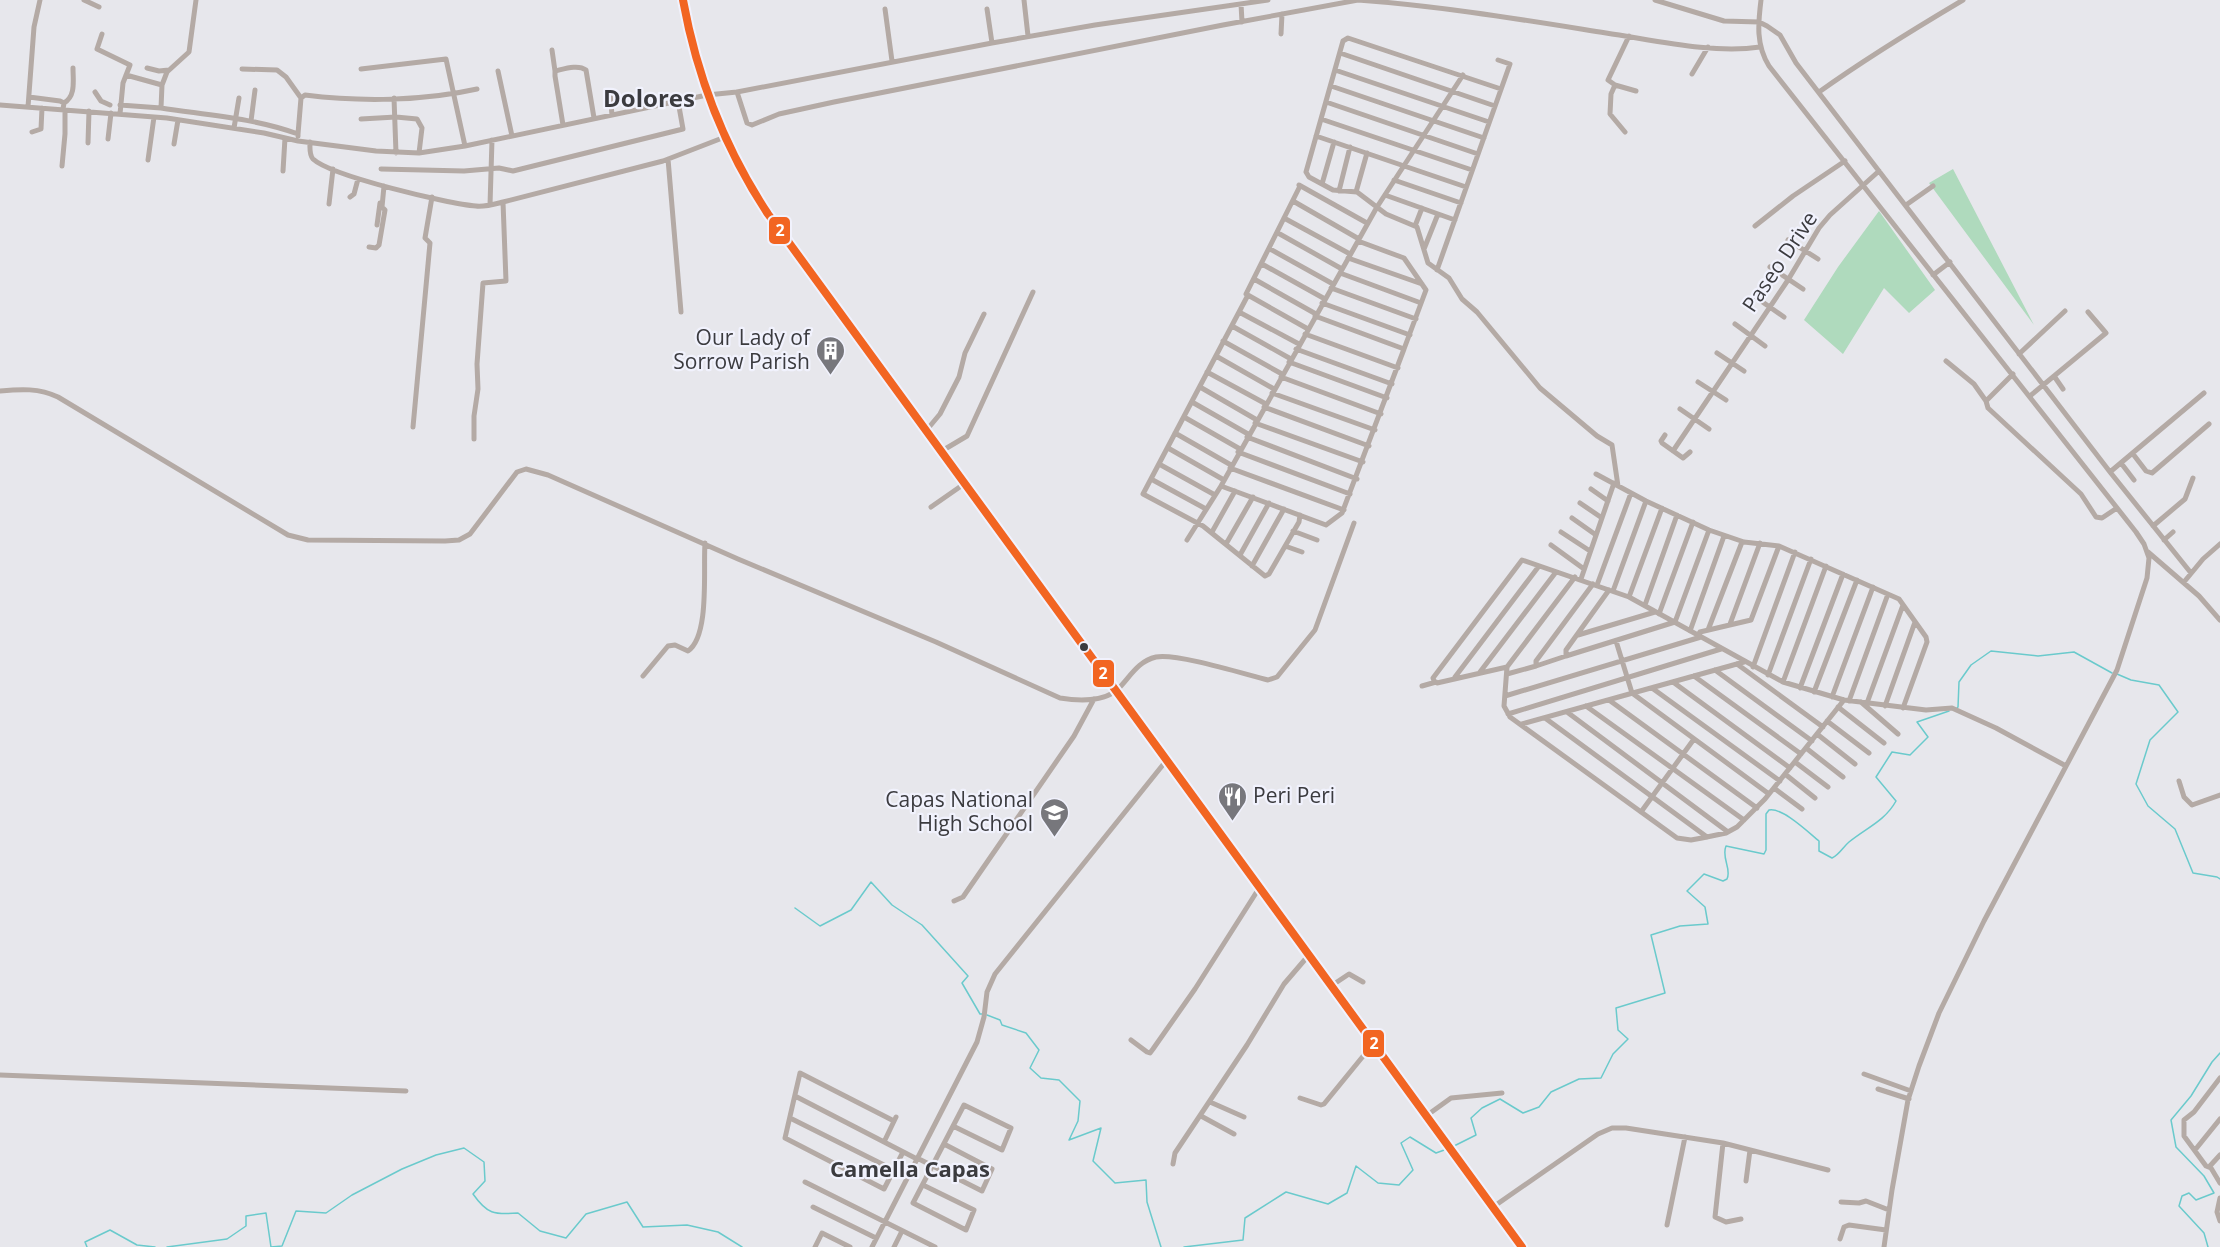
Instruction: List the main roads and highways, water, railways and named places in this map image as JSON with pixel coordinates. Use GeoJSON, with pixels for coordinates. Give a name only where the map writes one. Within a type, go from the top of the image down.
{"type":"FeatureCollection","features":[{"type":"Feature","properties":{"kind":"highway"},"geometry":{"type":"LineString","coordinates":[[683,0],[697,64],[707,95],[748,184],[768,214],[1238,861],[1522,1247]]}},
{"type":"Feature","properties":{"kind":"highway"},"geometry":{"type":"LineString","coordinates":[[1238,861],[1245,878],[1284,932],[1298,941]]}},
{"type":"Feature","properties":{"kind":"waterway"},"geometry":{"type":"LineString","coordinates":[[1957,708],[1959,682],[1971,665],[1991,651],[2038,656],[2074,652],[2112,673]]}},
{"type":"Feature","properties":{"kind":"waterway"},"geometry":{"type":"LineString","coordinates":[[2117,674],[2131,680],[2159,685],[2178,712],[2150,740],[2136,784],[2148,806],[2175,829],[2193,873],[2220,879]]}},
{"type":"Feature","properties":{"kind":"waterway"},"geometry":{"type":"LineString","coordinates":[[1454,1146],[1476,1135],[1471,1118],[1482,1108],[1500,1099],[1523,1113],[1539,1107],[1551,1092],[1579,1079],[1601,1078],[1613,1054],[1628,1039],[1618,1030],[1616,1008],[1665,993],[1651,935],[1680,926],[1708,924],[1705,907],[1687,891],[1704,874],[1723,881],[1727,879],[1726,846],[1764,854],[1766,814],[1769,810],[1774,810],[1795,821],[1819,841],[1819,851],[1832,858],[1849,842],[1881,819],[1896,801],[1876,777],[1892,752],[1910,755],[1928,737],[1917,722],[1949,711]]}},
{"type":"Feature","properties":{"kind":"waterway"},"geometry":{"type":"LineString","coordinates":[[795,908],[820,926],[851,910],[871,882],[892,905],[922,925],[968,976],[962,983],[982,1014]]}},
{"type":"Feature","properties":{"kind":"waterway"},"geometry":{"type":"LineString","coordinates":[[987,1015],[1000,1020],[1002,1025],[1026,1033],[1039,1050],[1030,1068],[1041,1078],[1059,1080],[1080,1101],[1078,1121],[1069,1140],[1101,1128],[1093,1161],[1115,1183],[1146,1180],[1147,1202],[1161,1247]]}},
{"type":"Feature","properties":{"kind":"waterway"},"geometry":{"type":"LineString","coordinates":[[2208,1247],[2204,1233],[2179,1206],[2182,1196],[2189,1193],[2196,1200],[2214,1193],[2204,1176],[2176,1147],[2171,1120],[2191,1096],[2220,1053]]}},
{"type":"Feature","properties":{"kind":"waterway"},"geometry":{"type":"LineString","coordinates":[[1184,1247],[1243,1240],[1245,1218],[1286,1192],[1328,1204],[1347,1193],[1356,1166],[1378,1183],[1399,1185],[1413,1170],[1401,1143],[1410,1137],[1436,1153],[1447,1149]]}},
{"type":"Feature","properties":{"kind":"waterway"},"geometry":{"type":"LineString","coordinates":[[167,1247],[227,1239],[246,1226],[246,1216],[266,1213],[271,1247],[282,1246],[296,1211],[326,1213],[352,1195],[402,1169],[436,1155],[464,1148],[484,1162],[485,1181],[473,1194],[483,1206],[492,1212],[518,1213],[540,1231],[566,1238],[586,1214],[627,1202],[643,1227],[687,1225],[718,1232],[742,1247]]}},
{"type":"Feature","properties":{"kind":"waterway"},"geometry":{"type":"LineString","coordinates":[[87,1247],[85,1242],[110,1230],[137,1245],[155,1247]]}},
{"type":"Feature","properties":{"kind":"place","name":"Our Lady of Sorrow Parish"},"geometry":{"type":"Point","coordinates":[831,376]}},
{"type":"Feature","properties":{"kind":"place","name":"Peri Peri"},"geometry":{"type":"Point","coordinates":[1232,822]}},
{"type":"Feature","properties":{"kind":"place","name":"Capas National High School"},"geometry":{"type":"Point","coordinates":[1054,838]}},
{"type":"Feature","properties":{"kind":"district","name":"Dolores"},"geometry":{"type":"Point","coordinates":[649,99]}},
{"type":"Feature","properties":{"kind":"district","name":"Camella Capas"},"geometry":{"type":"Point","coordinates":[910,1169]}}]}
